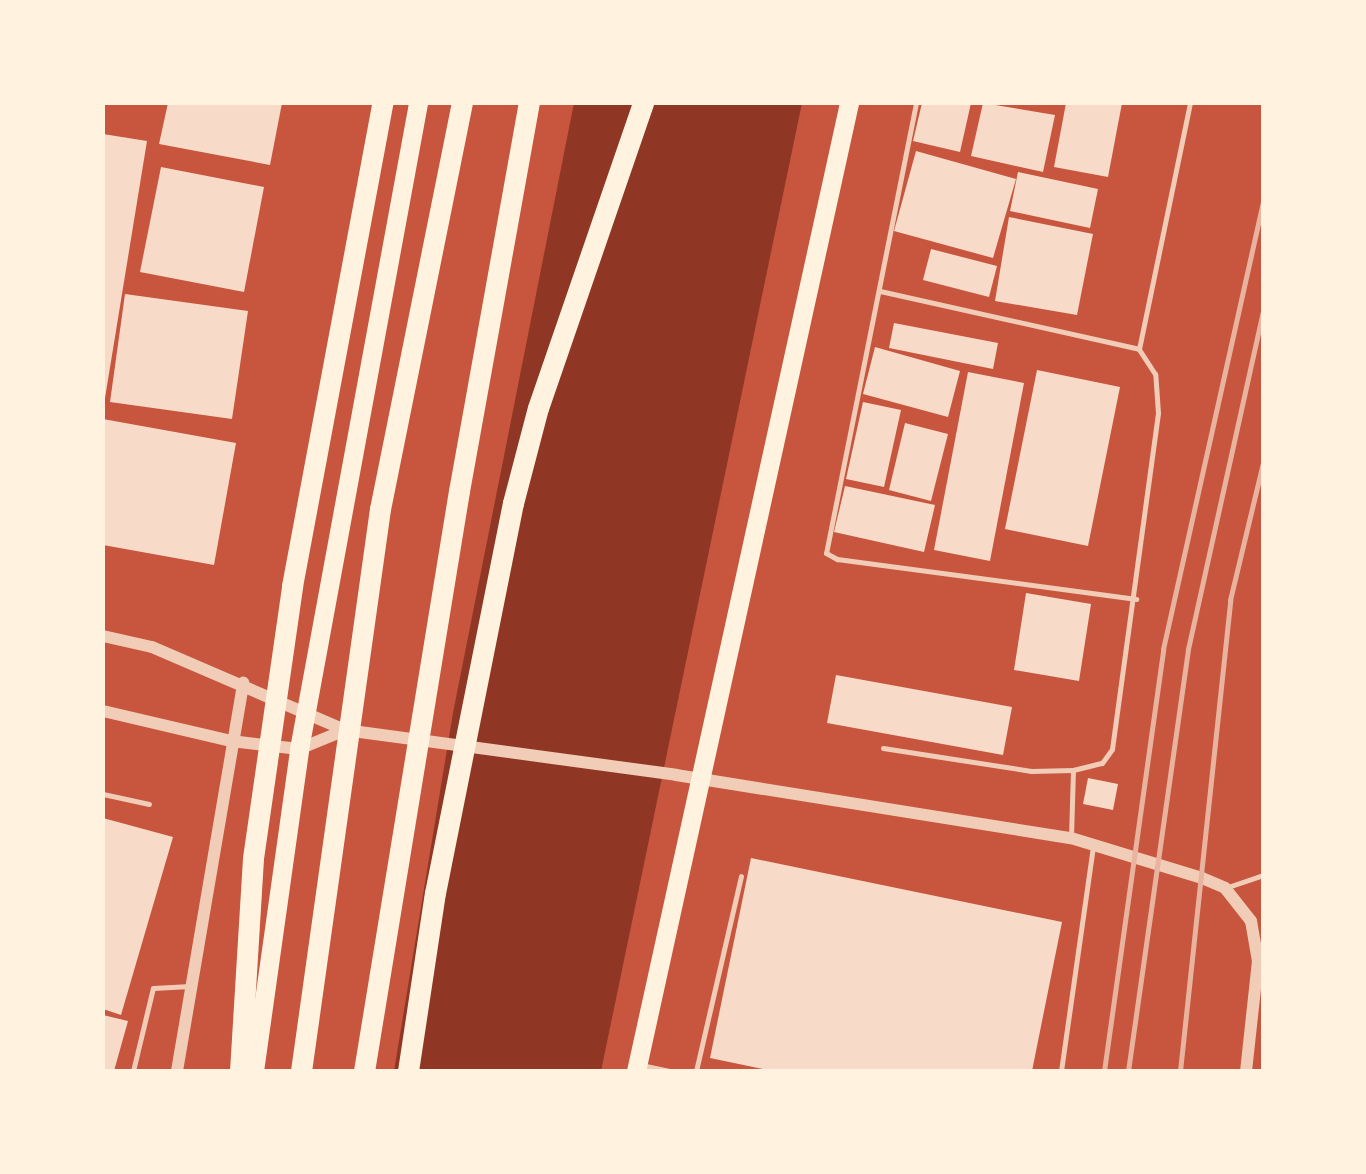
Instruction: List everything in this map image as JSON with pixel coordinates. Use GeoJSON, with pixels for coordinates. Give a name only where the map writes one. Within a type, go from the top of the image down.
{"type":"FeatureCollection","features":[{"type":"Feature","properties":{"kind":"highway"},"geometry":{"type":"LineString","coordinates":[[240,1071],[253,858],[292,586],[382,103]]}},
{"type":"Feature","properties":{"kind":"highway"},"geometry":{"type":"LineString","coordinates":[[301,1071],[380,509],[462,103]]}},
{"type":"Feature","properties":{"kind":"highway"},"geometry":{"type":"LineString","coordinates":[[364,1071],[459,491],[529,103]]}},
{"type":"Feature","properties":{"kind":"highway"},"geometry":{"type":"LineString","coordinates":[[408,1071],[435,893],[513,503],[538,408],[643,103]]}},
{"type":"Feature","properties":{"kind":"highway"},"geometry":{"type":"LineString","coordinates":[[637,1068],[849,103]]}},
{"type":"Feature","properties":{"kind":"highway"},"geometry":{"type":"LineString","coordinates":[[254,1071],[299,749],[415,106]]}},
{"type":"Feature","properties":{"kind":"street"},"geometry":{"type":"LineString","coordinates":[[103,636],[152,647],[306,710],[345,730],[676,775],[1071,838],[1225,888],[1251,921],[1258,961],[1247,1071]]}},
{"type":"Feature","properties":{"kind":"street"},"geometry":{"type":"LineString","coordinates":[[177,1071],[194,987],[231,741],[243,683]]}},
{"type":"Feature","properties":{"kind":"street"},"geometry":{"type":"LineString","coordinates":[[103,711],[231,741],[299,749],[345,730]]}},
{"type":"Feature","properties":{"kind":"lane"},"geometry":{"type":"LineString","coordinates":[[916,103],[826,552],[837,559],[1136,599]]}},
{"type":"Feature","properties":{"kind":"lane"},"geometry":{"type":"LineString","coordinates":[[883,748],[1031,771],[1073,770],[1102,763],[1112,749],[1136,599],[1158,413],[1155,374],[1139,349],[1190,103]]}},
{"type":"Feature","properties":{"kind":"lane"},"geometry":{"type":"LineString","coordinates":[[880,291],[1139,349]]}},
{"type":"Feature","properties":{"kind":"lane"},"geometry":{"type":"LineString","coordinates":[[1071,838],[1073,770]]}},
{"type":"Feature","properties":{"kind":"lane"},"geometry":{"type":"LineString","coordinates":[[103,794],[149,804]]}},
{"type":"Feature","properties":{"kind":"lane"},"geometry":{"type":"LineString","coordinates":[[1061,1071],[1093,843]]}},
{"type":"Feature","properties":{"kind":"lane"},"geometry":{"type":"LineString","coordinates":[[1225,888],[1263,875]]}},
{"type":"Feature","properties":{"kind":"lane"},"geometry":{"type":"LineString","coordinates":[[696,1071],[741,876]]}},
{"type":"Feature","properties":{"kind":"lane"},"geometry":{"type":"LineString","coordinates":[[133,1071],[153,988],[194,987]]}},
{"type":"Feature","properties":{"kind":"lane"},"geometry":{"type":"LineString","coordinates":[[637,1068],[669,1071]]}},
{"type":"Feature","properties":{"kind":"shaded area"},"geometry":{"type":"Polygon","coordinates":[[[574,103],[802,103],[601,1071],[394,1071],[453,713],[574,103]]]}},
{"type":"Feature","properties":{"kind":"building"},"geometry":{"type":"Polygon","coordinates":[[[168,103],[282,103],[270,165],[159,144],[168,103]]]}},
{"type":"Feature","properties":{"kind":"building"},"geometry":{"type":"Polygon","coordinates":[[[922,103],[971,103],[960,152],[913,141],[922,103]]]}},
{"type":"Feature","properties":{"kind":"building"},"geometry":{"type":"Polygon","coordinates":[[[983,103],[1055,115],[1043,172],[971,156],[983,103]]]}},
{"type":"Feature","properties":{"kind":"building"},"geometry":{"type":"Polygon","coordinates":[[[1066,103],[1122,103],[1108,177],[1054,167],[1066,103]]]}},
{"type":"Feature","properties":{"kind":"building"},"geometry":{"type":"Polygon","coordinates":[[[103,134],[147,141],[105,398],[103,398],[103,134]]]}},
{"type":"Feature","properties":{"kind":"building"},"geometry":{"type":"Polygon","coordinates":[[[916,151],[1016,179],[993,258],[894,231],[916,151]]]}},
{"type":"Feature","properties":{"kind":"building"},"geometry":{"type":"Polygon","coordinates":[[[161,167],[264,187],[244,292],[140,272],[161,167]]]}},
{"type":"Feature","properties":{"kind":"building"},"geometry":{"type":"Polygon","coordinates":[[[1018,172],[1098,189],[1090,228],[1010,211],[1018,172]]]}},
{"type":"Feature","properties":{"kind":"building"},"geometry":{"type":"Polygon","coordinates":[[[1009,217],[1093,234],[1077,315],[995,301],[1009,217]]]}},
{"type":"Feature","properties":{"kind":"building"},"geometry":{"type":"Polygon","coordinates":[[[931,249],[997,266],[989,297],[923,280],[931,249]]]}},
{"type":"Feature","properties":{"kind":"building"},"geometry":{"type":"Polygon","coordinates":[[[125,294],[248,311],[232,419],[110,402],[125,294]]]}},
{"type":"Feature","properties":{"kind":"building"},"geometry":{"type":"Polygon","coordinates":[[[894,323],[998,343],[993,369],[889,348],[894,323]]]}},
{"type":"Feature","properties":{"kind":"building"},"geometry":{"type":"Polygon","coordinates":[[[875,347],[960,371],[948,417],[863,394],[875,347]]]}},
{"type":"Feature","properties":{"kind":"building"},"geometry":{"type":"Polygon","coordinates":[[[1037,370],[1120,387],[1088,546],[1005,529],[1037,370]]]}},
{"type":"Feature","properties":{"kind":"building"},"geometry":{"type":"Polygon","coordinates":[[[968,372],[1024,383],[990,561],[934,550],[968,372]]]}},
{"type":"Feature","properties":{"kind":"building"},"geometry":{"type":"Polygon","coordinates":[[[863,402],[901,410],[884,487],[846,479],[863,402]]]}},
{"type":"Feature","properties":{"kind":"building"},"geometry":{"type":"Polygon","coordinates":[[[103,419],[236,443],[214,565],[103,545],[103,419]]]}},
{"type":"Feature","properties":{"kind":"building"},"geometry":{"type":"Polygon","coordinates":[[[905,423],[948,434],[931,501],[889,490],[905,423]]]}},
{"type":"Feature","properties":{"kind":"building"},"geometry":{"type":"Polygon","coordinates":[[[845,486],[935,505],[924,552],[834,532],[845,486]]]}},
{"type":"Feature","properties":{"kind":"building"},"geometry":{"type":"Polygon","coordinates":[[[1026,593],[1091,604],[1079,681],[1014,670],[1026,593]]]}},
{"type":"Feature","properties":{"kind":"building"},"geometry":{"type":"Polygon","coordinates":[[[836,675],[1012,707],[1003,755],[827,723],[836,675]]]}},
{"type":"Feature","properties":{"kind":"building"},"geometry":{"type":"Polygon","coordinates":[[[1088,778],[1118,784],[1113,810],[1083,804],[1088,778]]]}},
{"type":"Feature","properties":{"kind":"building"},"geometry":{"type":"Polygon","coordinates":[[[103,818],[173,837],[121,1015],[103,1009],[103,818]]]}},
{"type":"Feature","properties":{"kind":"building"},"geometry":{"type":"Polygon","coordinates":[[[751,858],[1062,922],[1032,1071],[773,1071],[710,1058],[751,858]]]}},
{"type":"Feature","properties":{"kind":"building"},"geometry":{"type":"Polygon","coordinates":[[[103,1015],[128,1021],[114,1071],[103,1071],[103,1015]]]}},
{"type":"Feature","properties":{"kind":"railway"},"geometry":{"type":"LineString","coordinates":[[1104,1071],[1163,649],[1263,200]]}},
{"type":"Feature","properties":{"kind":"railway"},"geometry":{"type":"LineString","coordinates":[[1128,1071],[1188,649],[1263,312]]}},
{"type":"Feature","properties":{"kind":"railway"},"geometry":{"type":"LineString","coordinates":[[1180,1071],[1230,600],[1263,463]]}}]}
